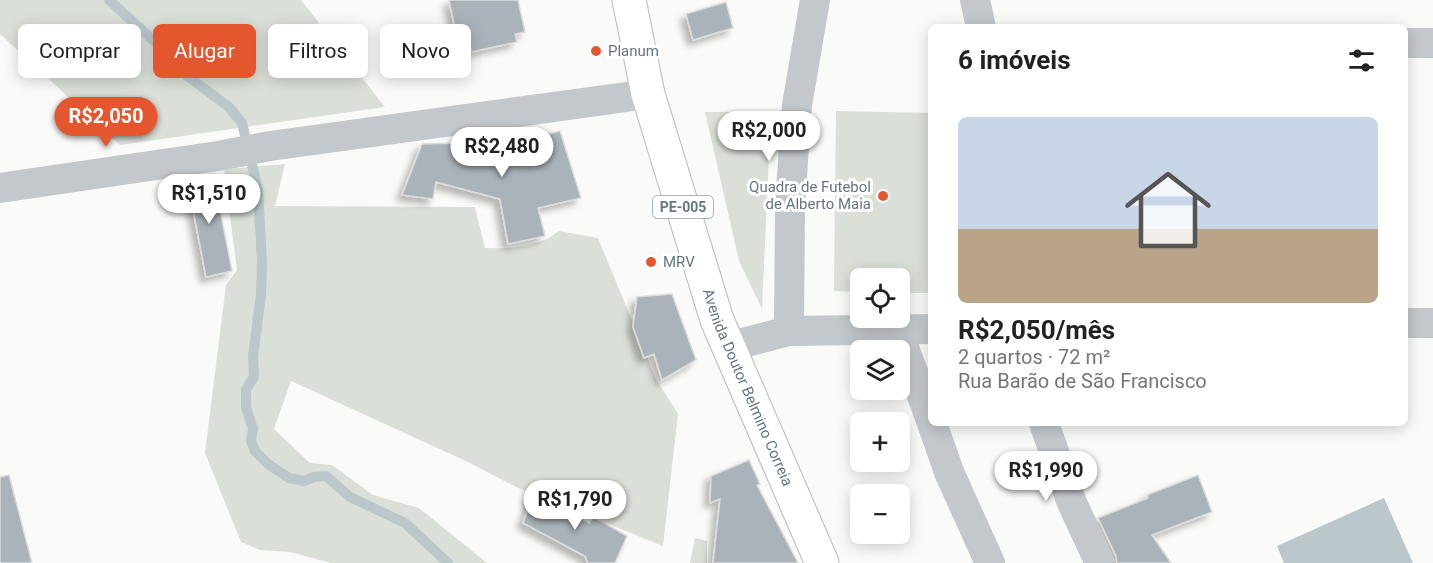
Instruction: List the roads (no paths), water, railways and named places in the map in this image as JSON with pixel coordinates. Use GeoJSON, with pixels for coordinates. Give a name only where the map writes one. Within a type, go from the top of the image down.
{"type":"FeatureCollection","features":[{"type":"Feature","properties":{"kind":"main road","name":"Avenida Doutor Belmino Correia"},"geometry":{"type":"LineString","coordinates":[[629,0],[648,94],[717,320],[822,563]]}},
{"type":"Feature","properties":{"kind":"street"},"geometry":{"type":"LineString","coordinates":[[789,331],[790,204],[796,116],[815,0]]}},
{"type":"Feature","properties":{"kind":"street"},"geometry":{"type":"LineString","coordinates":[[975,0],[980,24]]}},
{"type":"Feature","properties":{"kind":"street"},"geometry":{"type":"LineString","coordinates":[[1408,43],[1433,43]]}},
{"type":"Feature","properties":{"kind":"street"},"geometry":{"type":"LineString","coordinates":[[0,188],[218,156],[270,146],[648,94]]}},
{"type":"Feature","properties":{"kind":"street"},"geometry":{"type":"LineString","coordinates":[[1408,323],[1433,323]]}},
{"type":"Feature","properties":{"kind":"street"},"geometry":{"type":"LineString","coordinates":[[897,329],[928,412]]}},
{"type":"Feature","properties":{"kind":"street"},"geometry":{"type":"LineString","coordinates":[[727,347],[789,331],[928,329]]}},
{"type":"Feature","properties":{"kind":"street"},"geometry":{"type":"LineString","coordinates":[[933,426],[949,472],[990,563]]}},
{"type":"Feature","properties":{"kind":"street"},"geometry":{"type":"LineString","coordinates":[[1045,426],[1072,503],[1100,563]]}},
{"type":"Feature","properties":{"kind":"waterway"},"geometry":{"type":"LineString","coordinates":[[109,0],[174,59],[186,75],[229,107],[242,123],[258,190],[262,261],[261,295],[253,356],[254,377],[246,389],[246,407],[253,429],[251,441],[255,451],[268,464],[289,478],[304,481],[326,476],[350,497],[405,523],[448,563]]}},
{"type":"Feature","properties":{"kind":"place","name":"Planum"},"geometry":{"type":"Point","coordinates":[596,51]}},
{"type":"Feature","properties":{"kind":"place","name":"Quadra de Futebol de Alberto Maia"},"geometry":{"type":"Point","coordinates":[883,196]}},
{"type":"Feature","properties":{"kind":"place","name":"MRV"},"geometry":{"type":"Point","coordinates":[651,262]}}]}
